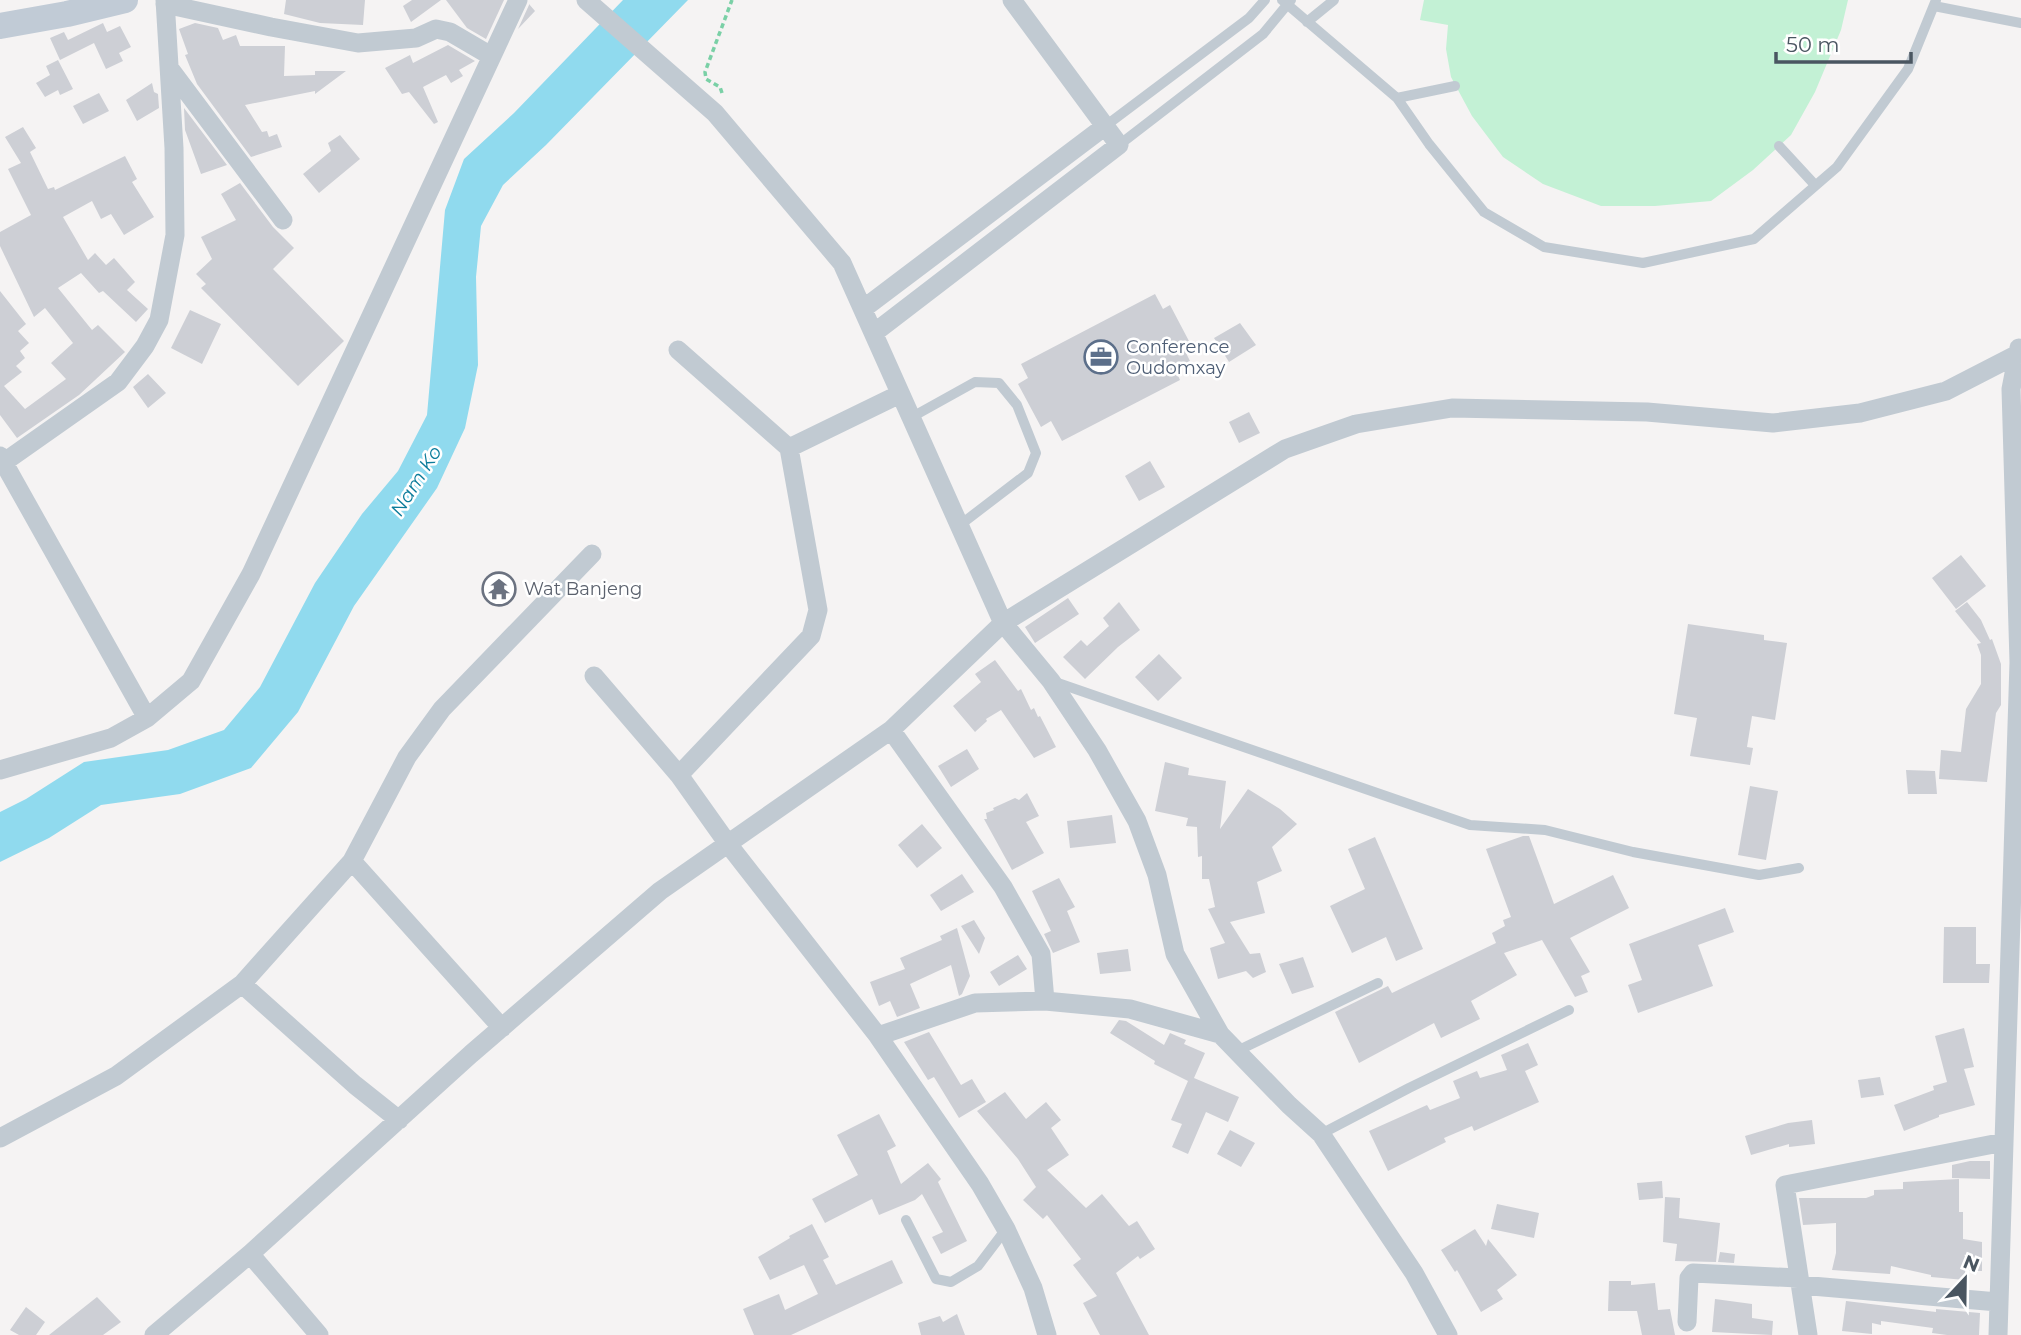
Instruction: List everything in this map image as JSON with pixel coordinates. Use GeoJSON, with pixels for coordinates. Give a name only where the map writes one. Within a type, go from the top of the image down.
{"type":"FeatureCollection","features":[{"type":"Feature","properties":{"kind":"street"},"geometry":{"type":"LineString","coordinates":[[0,26],[67,15],[125,0]]}},
{"type":"Feature","properties":{"kind":"street"},"geometry":{"type":"LineString","coordinates":[[0,770],[111,738],[147,718],[191,681],[251,574],[519,0]]}},
{"type":"Feature","properties":{"kind":"street"},"geometry":{"type":"LineString","coordinates":[[586,0],[711,109],[842,263],[1003,623],[1051,681],[1097,750],[1137,821],[1157,875],[1175,954],[1220,1034],[1321,1134],[1414,1273],[1448,1335]]}},
{"type":"Feature","properties":{"kind":"street"},"geometry":{"type":"LineString","coordinates":[[874,333],[1119,145],[1012,0]]}},
{"type":"Feature","properties":{"kind":"street"},"geometry":{"type":"LineString","coordinates":[[147,718],[1,461],[118,382],[145,346],[159,320],[175,235],[174,148],[165,2],[271,27],[358,43],[416,38],[436,29],[450,32],[491,56]]}},
{"type":"Feature","properties":{"kind":"street"},"geometry":{"type":"LineString","coordinates":[[170,69],[283,220]]}},
{"type":"Feature","properties":{"kind":"street"},"geometry":{"type":"LineString","coordinates":[[863,309],[1104,127]]}},
{"type":"Feature","properties":{"kind":"street"},"geometry":{"type":"LineString","coordinates":[[155,1335],[660,891],[891,730],[1003,623],[1285,449],[1356,424],[1452,408],[1647,412],[1773,423],[1860,413],[1946,391],[2019,349]]}},
{"type":"Feature","properties":{"kind":"street"},"geometry":{"type":"LineString","coordinates":[[1998,1335],[2019,662],[2011,389],[2019,349]]}},
{"type":"Feature","properties":{"kind":"street"},"geometry":{"type":"LineString","coordinates":[[678,350],[789,448],[818,610],[811,636],[679,775]]}},
{"type":"Feature","properties":{"kind":"street"},"geometry":{"type":"LineString","coordinates":[[789,448],[900,394]]}},
{"type":"Feature","properties":{"kind":"street"},"geometry":{"type":"LineString","coordinates":[[0,1138],[116,1076],[242,984],[352,861],[407,757],[442,709],[592,554]]}},
{"type":"Feature","properties":{"kind":"street"},"geometry":{"type":"LineString","coordinates":[[594,676],[679,775],[728,844],[878,1036],[980,1184],[1006,1229],[1033,1288],[1047,1335]]}},
{"type":"Feature","properties":{"kind":"street"},"geometry":{"type":"LineString","coordinates":[[891,730],[1009,898],[1041,954],[1045,1001]]}},
{"type":"Feature","properties":{"kind":"street"},"geometry":{"type":"LineString","coordinates":[[352,861],[502,1028]]}},
{"type":"Feature","properties":{"kind":"street"},"geometry":{"type":"LineString","coordinates":[[242,984],[355,1085],[399,1119]]}},
{"type":"Feature","properties":{"kind":"street"},"geometry":{"type":"LineString","coordinates":[[878,1036],[975,1003],[1045,1001],[1130,1009],[1220,1034]]}},
{"type":"Feature","properties":{"kind":"street"},"geometry":{"type":"LineString","coordinates":[[1808,1335],[1785,1185],[2004,1142]]}},
{"type":"Feature","properties":{"kind":"street"},"geometry":{"type":"LineString","coordinates":[[250,1254],[319,1335]]}},
{"type":"Feature","properties":{"kind":"street"},"geometry":{"type":"LineString","coordinates":[[1687,1322],[1689,1278],[1693,1273],[1998,1302]]}},
{"type":"Feature","properties":{"kind":"lane"},"geometry":{"type":"LineString","coordinates":[[1104,127],[1249,18],[1265,0]]}},
{"type":"Feature","properties":{"kind":"lane"},"geometry":{"type":"LineString","coordinates":[[1307,22],[1334,0]]}},
{"type":"Feature","properties":{"kind":"lane"},"geometry":{"type":"LineString","coordinates":[[1119,145],[1264,34],[1287,2],[1397,98],[1429,144],[1484,212],[1544,247],[1643,263],[1754,239],[1837,167],[1908,69],[1935,3],[2021,23]]}},
{"type":"Feature","properties":{"kind":"lane"},"geometry":{"type":"LineString","coordinates":[[1397,98],[1455,86]]}},
{"type":"Feature","properties":{"kind":"lane"},"geometry":{"type":"LineString","coordinates":[[1779,146],[1815,185]]}},
{"type":"Feature","properties":{"kind":"lane"},"geometry":{"type":"LineString","coordinates":[[912,417],[975,382],[999,383],[1017,405],[1036,453],[1028,473],[961,525]]}},
{"type":"Feature","properties":{"kind":"lane"},"geometry":{"type":"LineString","coordinates":[[1051,681],[1470,825],[1545,830],[1633,852],[1759,875],[1799,868]]}},
{"type":"Feature","properties":{"kind":"lane"},"geometry":{"type":"LineString","coordinates":[[1237,1051],[1378,983]]}},
{"type":"Feature","properties":{"kind":"lane"},"geometry":{"type":"LineString","coordinates":[[1321,1134],[1569,1010]]}},
{"type":"Feature","properties":{"kind":"lane"},"geometry":{"type":"LineString","coordinates":[[906,1220],[936,1279],[951,1282],[978,1266],[1006,1229]]}},
{"type":"Feature","properties":{"kind":"path"},"geometry":{"type":"LineString","coordinates":[[711,109],[722,94],[719,87],[706,79],[705,72],[732,0]]}},
{"type":"Feature","properties":{"kind":"green space"},"geometry":{"type":"Polygon","coordinates":[[[1424,0],[1848,0],[1841,30],[1815,92],[1791,135],[1753,170],[1711,201],[1655,206],[1601,206],[1543,184],[1503,157],[1472,116],[1451,77],[1446,49],[1448,25],[1420,20],[1424,0]]]}},
{"type":"Feature","properties":{"kind":"water","name":"Nam Ko"},"geometry":{"type":"Polygon","coordinates":[[[623,0],[688,0],[546,145],[503,185],[481,226],[476,277],[478,365],[465,428],[437,488],[354,606],[298,712],[251,768],[180,794],[101,805],[49,838],[0,862],[0,812],[26,799],[84,762],[168,750],[224,730],[260,687],[315,583],[362,514],[398,471],[427,415],[445,210],[464,159],[514,113],[623,0]]]}},
{"type":"Feature","properties":{"kind":"building"},"geometry":{"type":"Polygon","coordinates":[[[286,0],[365,0],[363,25],[320,23],[284,14],[286,0]]]}},
{"type":"Feature","properties":{"kind":"building"},"geometry":{"type":"Polygon","coordinates":[[[412,0],[441,0],[411,22],[403,6],[412,0]]]}},
{"type":"Feature","properties":{"kind":"building"},"geometry":{"type":"Polygon","coordinates":[[[446,0],[504,0],[486,39],[467,28],[446,0]]]}},
{"type":"Feature","properties":{"kind":"building"},"geometry":{"type":"Polygon","coordinates":[[[529,5],[535,11],[518,29],[529,5]]]}},
{"type":"Feature","properties":{"kind":"building"},"geometry":{"type":"Polygon","coordinates":[[[103,23],[107,32],[120,26],[131,47],[119,53],[123,61],[106,69],[94,43],[60,60],[50,38],[64,32],[68,40],[103,23]]]}},
{"type":"Feature","properties":{"kind":"building"},"geometry":{"type":"Polygon","coordinates":[[[195,23],[218,28],[223,40],[236,35],[240,46],[285,46],[284,76],[315,75],[315,71],[346,71],[315,94],[315,91],[245,105],[262,132],[267,131],[269,137],[277,134],[282,147],[251,157],[197,84],[185,55],[188,54],[179,29],[195,23]]]}},
{"type":"Feature","properties":{"kind":"building"},"geometry":{"type":"Polygon","coordinates":[[[448,45],[475,61],[459,70],[463,76],[451,83],[446,75],[423,87],[438,122],[434,124],[409,92],[402,94],[385,68],[410,55],[413,63],[448,45]]]}},
{"type":"Feature","properties":{"kind":"building"},"geometry":{"type":"Polygon","coordinates":[[[58,60],[73,89],[60,95],[58,90],[45,97],[36,83],[50,75],[46,66],[58,60]]]}},
{"type":"Feature","properties":{"kind":"building"},"geometry":{"type":"Polygon","coordinates":[[[152,83],[154,92],[158,94],[159,108],[137,121],[126,100],[152,83]]]}},
{"type":"Feature","properties":{"kind":"building"},"geometry":{"type":"Polygon","coordinates":[[[99,93],[109,111],[83,124],[73,106],[99,93]]]}},
{"type":"Feature","properties":{"kind":"building"},"geometry":{"type":"Polygon","coordinates":[[[184,108],[227,165],[201,174],[185,130],[184,108]]]}},
{"type":"Feature","properties":{"kind":"building"},"geometry":{"type":"Polygon","coordinates":[[[23,127],[36,148],[30,152],[48,189],[54,187],[55,190],[125,156],[137,179],[132,182],[154,217],[124,235],[111,214],[101,219],[92,201],[63,217],[88,260],[95,253],[106,265],[114,258],[135,282],[127,290],[148,309],[136,322],[103,291],[99,293],[81,273],[58,288],[92,330],[98,325],[125,352],[79,395],[17,438],[0,415],[0,291],[26,324],[18,331],[29,343],[20,351],[25,358],[16,366],[22,372],[4,386],[25,409],[66,379],[51,363],[73,343],[45,308],[34,317],[0,246],[0,232],[31,215],[8,169],[21,163],[5,137],[23,127]]]}},
{"type":"Feature","properties":{"kind":"building"},"geometry":{"type":"Polygon","coordinates":[[[340,135],[360,159],[319,193],[303,174],[331,151],[328,143],[340,135]]]}},
{"type":"Feature","properties":{"kind":"building"},"geometry":{"type":"Polygon","coordinates":[[[240,183],[273,227],[294,248],[273,269],[344,341],[298,386],[201,288],[206,284],[196,274],[212,259],[201,237],[236,220],[221,194],[240,183]]]}},
{"type":"Feature","properties":{"kind":"building"},"geometry":{"type":"Polygon","coordinates":[[[1155,294],[1163,309],[1170,305],[1190,343],[1183,347],[1190,361],[1175,369],[1180,380],[1062,441],[1051,421],[1041,427],[1018,384],[1028,378],[1021,364],[1155,294]]]}},
{"type":"Feature","properties":{"kind":"building"},"geometry":{"type":"Polygon","coordinates":[[[190,310],[221,324],[202,364],[171,348],[190,310]]]}},
{"type":"Feature","properties":{"kind":"building"},"geometry":{"type":"Polygon","coordinates":[[[1240,323],[1256,345],[1229,362],[1214,338],[1240,323]]]}},
{"type":"Feature","properties":{"kind":"building"},"geometry":{"type":"Polygon","coordinates":[[[148,374],[166,393],[148,408],[133,387],[148,374]]]}},
{"type":"Feature","properties":{"kind":"building"},"geometry":{"type":"Polygon","coordinates":[[[1249,412],[1260,433],[1239,443],[1229,422],[1249,412]]]}},
{"type":"Feature","properties":{"kind":"building"},"geometry":{"type":"Polygon","coordinates":[[[1150,461],[1165,487],[1139,501],[1125,476],[1150,461]]]}},
{"type":"Feature","properties":{"kind":"building"},"geometry":{"type":"Polygon","coordinates":[[[1961,555],[1986,586],[1956,609],[1932,578],[1961,555]]]}},
{"type":"Feature","properties":{"kind":"building"},"geometry":{"type":"Polygon","coordinates":[[[1068,598],[1079,614],[1035,643],[1025,627],[1068,598]]]}},
{"type":"Feature","properties":{"kind":"building"},"geometry":{"type":"Polygon","coordinates":[[[1119,602],[1140,630],[1085,679],[1063,657],[1081,640],[1087,646],[1109,626],[1103,618],[1119,602]]]}},
{"type":"Feature","properties":{"kind":"building"},"geometry":{"type":"Polygon","coordinates":[[[1967,602],[1981,620],[1990,640],[1992,639],[2001,664],[2001,705],[1996,713],[1987,782],[1939,779],[1941,750],[1961,752],[1966,709],[1981,684],[1981,655],[1977,644],[1981,643],[1955,611],[1967,602]]]}},
{"type":"Feature","properties":{"kind":"building"},"geometry":{"type":"Polygon","coordinates":[[[1688,624],[1764,635],[1764,640],[1787,643],[1775,720],[1752,716],[1747,747],[1753,748],[1750,765],[1690,756],[1697,718],[1674,714],[1688,624]]]}},
{"type":"Feature","properties":{"kind":"building"},"geometry":{"type":"Polygon","coordinates":[[[1159,654],[1182,678],[1158,701],[1135,677],[1159,654]]]}},
{"type":"Feature","properties":{"kind":"building"},"geometry":{"type":"Polygon","coordinates":[[[995,660],[1018,691],[1021,689],[1031,710],[1034,708],[1038,717],[1040,716],[1056,747],[1034,758],[1001,710],[986,719],[975,732],[953,706],[981,682],[975,674],[995,660]]]}},
{"type":"Feature","properties":{"kind":"building"},"geometry":{"type":"Polygon","coordinates":[[[967,749],[979,769],[951,787],[938,766],[967,749]]]}},
{"type":"Feature","properties":{"kind":"building"},"geometry":{"type":"Polygon","coordinates":[[[1165,762],[1189,768],[1188,775],[1226,781],[1220,829],[1248,789],[1280,809],[1297,824],[1272,847],[1282,871],[1257,882],[1265,913],[1230,922],[1250,954],[1260,953],[1266,972],[1253,978],[1246,971],[1218,979],[1210,948],[1225,943],[1208,909],[1215,907],[1209,879],[1202,879],[1202,856],[1198,857],[1197,827],[1186,826],[1188,818],[1155,811],[1165,762]]]}},
{"type":"Feature","properties":{"kind":"building"},"geometry":{"type":"Polygon","coordinates":[[[1906,770],[1935,771],[1937,794],[1908,794],[1906,770]]]}},
{"type":"Feature","properties":{"kind":"building"},"geometry":{"type":"Polygon","coordinates":[[[1750,786],[1778,791],[1766,860],[1738,855],[1750,786]]]}},
{"type":"Feature","properties":{"kind":"building"},"geometry":{"type":"Polygon","coordinates":[[[1027,793],[1039,816],[1026,822],[1044,853],[1012,870],[984,819],[987,819],[986,813],[994,810],[993,808],[1015,798],[1019,800],[1027,793]]]}},
{"type":"Feature","properties":{"kind":"building"},"geometry":{"type":"Polygon","coordinates":[[[1112,815],[1116,843],[1070,848],[1067,821],[1112,815]]]}},
{"type":"Feature","properties":{"kind":"building"},"geometry":{"type":"Polygon","coordinates":[[[922,824],[942,848],[917,868],[898,845],[922,824]]]}},
{"type":"Feature","properties":{"kind":"building"},"geometry":{"type":"Polygon","coordinates":[[[1529,836],[1554,904],[1613,875],[1629,908],[1570,938],[1590,972],[1581,976],[1588,992],[1575,997],[1542,940],[1504,953],[1517,975],[1471,1001],[1480,1019],[1441,1038],[1434,1023],[1359,1063],[1335,1012],[1388,986],[1392,993],[1496,943],[1492,933],[1505,926],[1503,920],[1511,917],[1486,849],[1529,836]]]}},
{"type":"Feature","properties":{"kind":"building"},"geometry":{"type":"Polygon","coordinates":[[[1375,837],[1423,949],[1396,961],[1386,937],[1352,953],[1330,906],[1365,889],[1348,849],[1375,837]]]}},
{"type":"Feature","properties":{"kind":"building"},"geometry":{"type":"Polygon","coordinates":[[[962,874],[974,892],[941,911],[930,895],[962,874]]]}},
{"type":"Feature","properties":{"kind":"building"},"geometry":{"type":"Polygon","coordinates":[[[1059,878],[1075,907],[1067,911],[1080,942],[1053,953],[1044,934],[1051,931],[1032,891],[1059,878]]]}},
{"type":"Feature","properties":{"kind":"building"},"geometry":{"type":"Polygon","coordinates":[[[1725,908],[1734,932],[1698,945],[1713,986],[1638,1013],[1628,985],[1642,980],[1629,944],[1725,908]]]}},
{"type":"Feature","properties":{"kind":"building"},"geometry":{"type":"Polygon","coordinates":[[[974,920],[985,938],[979,954],[961,926],[974,920]]]}},
{"type":"Feature","properties":{"kind":"building"},"geometry":{"type":"Polygon","coordinates":[[[1944,927],[1976,927],[1976,964],[1990,964],[1989,983],[1943,983],[1944,927]]]}},
{"type":"Feature","properties":{"kind":"building"},"geometry":{"type":"Polygon","coordinates":[[[957,928],[970,976],[962,994],[959,996],[951,965],[910,984],[920,1008],[897,1017],[890,1001],[879,1006],[870,982],[905,969],[900,958],[942,940],[940,936],[957,928]]]}},
{"type":"Feature","properties":{"kind":"building"},"geometry":{"type":"Polygon","coordinates":[[[1128,949],[1131,971],[1100,974],[1097,953],[1128,949]]]}},
{"type":"Feature","properties":{"kind":"building"},"geometry":{"type":"Polygon","coordinates":[[[1018,955],[1027,969],[999,986],[990,972],[1018,955]]]}},
{"type":"Feature","properties":{"kind":"building"},"geometry":{"type":"Polygon","coordinates":[[[1303,957],[1314,987],[1292,994],[1279,964],[1303,957]]]}},
{"type":"Feature","properties":{"kind":"building"},"geometry":{"type":"Polygon","coordinates":[[[1119,1020],[1126,1021],[1164,1045],[1170,1033],[1186,1040],[1184,1044],[1205,1053],[1194,1078],[1239,1097],[1228,1122],[1206,1112],[1188,1154],[1172,1147],[1182,1124],[1171,1120],[1188,1081],[1154,1064],[1155,1061],[1110,1033],[1119,1020]]]}},
{"type":"Feature","properties":{"kind":"building"},"geometry":{"type":"Polygon","coordinates":[[[1964,1028],[1974,1067],[1964,1069],[1975,1105],[1939,1115],[1904,1131],[1894,1105],[1934,1090],[1933,1086],[1947,1082],[1935,1036],[1964,1028]]]}},
{"type":"Feature","properties":{"kind":"building"},"geometry":{"type":"Polygon","coordinates":[[[929,1032],[961,1085],[972,1079],[986,1102],[959,1118],[934,1077],[928,1080],[904,1042],[929,1032]]]}},
{"type":"Feature","properties":{"kind":"building"},"geometry":{"type":"Polygon","coordinates":[[[1528,1043],[1538,1065],[1525,1071],[1539,1102],[1474,1131],[1472,1126],[1444,1138],[1446,1142],[1388,1171],[1369,1131],[1427,1105],[1430,1110],[1460,1098],[1453,1081],[1477,1071],[1480,1078],[1507,1070],[1501,1055],[1528,1043]]]}},
{"type":"Feature","properties":{"kind":"building"},"geometry":{"type":"Polygon","coordinates":[[[1880,1077],[1884,1095],[1861,1098],[1858,1080],[1880,1077]]]}},
{"type":"Feature","properties":{"kind":"building"},"geometry":{"type":"Polygon","coordinates":[[[1005,1092],[1026,1119],[1046,1102],[1061,1120],[1051,1128],[1069,1155],[1047,1170],[1086,1208],[1102,1194],[1129,1226],[1137,1221],[1155,1249],[1140,1259],[1138,1256],[1116,1273],[1149,1335],[1100,1335],[1083,1303],[1097,1296],[1073,1265],[1081,1259],[1047,1215],[1043,1219],[1023,1200],[1036,1187],[1018,1159],[977,1111],[1005,1092]]]}},
{"type":"Feature","properties":{"kind":"building"},"geometry":{"type":"Polygon","coordinates":[[[879,1114],[896,1146],[887,1151],[901,1184],[928,1163],[941,1179],[938,1182],[967,1241],[941,1254],[932,1237],[943,1232],[922,1194],[915,1200],[879,1215],[872,1199],[825,1223],[812,1199],[858,1175],[837,1135],[879,1114]]]}},
{"type":"Feature","properties":{"kind":"building"},"geometry":{"type":"Polygon","coordinates":[[[1812,1120],[1815,1144],[1789,1147],[1789,1144],[1751,1155],[1745,1136],[1788,1123],[1812,1120]]]}},
{"type":"Feature","properties":{"kind":"building"},"geometry":{"type":"Polygon","coordinates":[[[1230,1130],[1255,1143],[1241,1167],[1217,1154],[1230,1130]]]}},
{"type":"Feature","properties":{"kind":"building"},"geometry":{"type":"Polygon","coordinates":[[[1990,1161],[1990,1179],[1952,1178],[1952,1165],[1990,1161]]]}},
{"type":"Feature","properties":{"kind":"building"},"geometry":{"type":"Polygon","coordinates":[[[1959,1179],[1959,1212],[1963,1212],[1963,1239],[1982,1242],[1982,1271],[1965,1271],[1965,1280],[1931,1277],[1891,1266],[1890,1274],[1832,1270],[1836,1253],[1836,1223],[1803,1225],[1799,1198],[1866,1198],[1874,1195],[1874,1190],[1903,1189],[1903,1182],[1959,1179]]]}},
{"type":"Feature","properties":{"kind":"building"},"geometry":{"type":"Polygon","coordinates":[[[1662,1181],[1663,1198],[1639,1200],[1637,1183],[1662,1181]]]}},
{"type":"Feature","properties":{"kind":"building"},"geometry":{"type":"Polygon","coordinates":[[[1665,1197],[1680,1198],[1679,1218],[1720,1223],[1716,1262],[1675,1261],[1677,1244],[1663,1242],[1665,1197]]]}},
{"type":"Feature","properties":{"kind":"building"},"geometry":{"type":"Polygon","coordinates":[[[1497,1204],[1539,1213],[1534,1238],[1491,1229],[1497,1204]]]}},
{"type":"Feature","properties":{"kind":"building"},"geometry":{"type":"Polygon","coordinates":[[[812,1224],[829,1257],[823,1260],[836,1285],[892,1260],[903,1283],[791,1335],[754,1335],[743,1309],[779,1294],[785,1310],[818,1294],[804,1265],[770,1280],[758,1257],[812,1224]]]}},
{"type":"Feature","properties":{"kind":"building"},"geometry":{"type":"Polygon","coordinates":[[[1475,1229],[1486,1246],[1488,1239],[1517,1275],[1497,1290],[1503,1299],[1481,1312],[1457,1270],[1455,1272],[1441,1250],[1475,1229]]]}},
{"type":"Feature","properties":{"kind":"building"},"geometry":{"type":"Polygon","coordinates":[[[1720,1252],[1735,1254],[1734,1263],[1718,1262],[1720,1252]]]}},
{"type":"Feature","properties":{"kind":"building"},"geometry":{"type":"Polygon","coordinates":[[[1609,1281],[1631,1281],[1631,1285],[1655,1283],[1658,1310],[1670,1309],[1675,1335],[1642,1335],[1637,1311],[1608,1311],[1609,1281]]]}},
{"type":"Feature","properties":{"kind":"building"},"geometry":{"type":"Polygon","coordinates":[[[97,1297],[121,1322],[103,1335],[49,1335],[97,1297]]]}},
{"type":"Feature","properties":{"kind":"building"},"geometry":{"type":"Polygon","coordinates":[[[1715,1299],[1752,1304],[1752,1318],[1773,1321],[1772,1335],[1712,1332],[1715,1299]]]}},
{"type":"Feature","properties":{"kind":"building"},"geometry":{"type":"Polygon","coordinates":[[[1846,1301],[1936,1312],[1936,1309],[1980,1313],[1979,1335],[1932,1333],[1933,1328],[1881,1321],[1881,1325],[1872,1323],[1872,1334],[1842,1331],[1846,1301]]]}},
{"type":"Feature","properties":{"kind":"building"},"geometry":{"type":"Polygon","coordinates":[[[26,1307],[45,1322],[36,1335],[19,1335],[10,1330],[26,1307]]]}},
{"type":"Feature","properties":{"kind":"building"},"geometry":{"type":"Polygon","coordinates":[[[957,1314],[965,1335],[921,1335],[918,1323],[940,1316],[943,1322],[957,1314]]]}},
{"type":"Feature","properties":{"kind":"place","name":"Conference Oudomxay"},"geometry":{"type":"Point","coordinates":[1101,357]}},
{"type":"Feature","properties":{"kind":"place","name":"Wat Banjeng"},"geometry":{"type":"Point","coordinates":[499,589]}}]}
